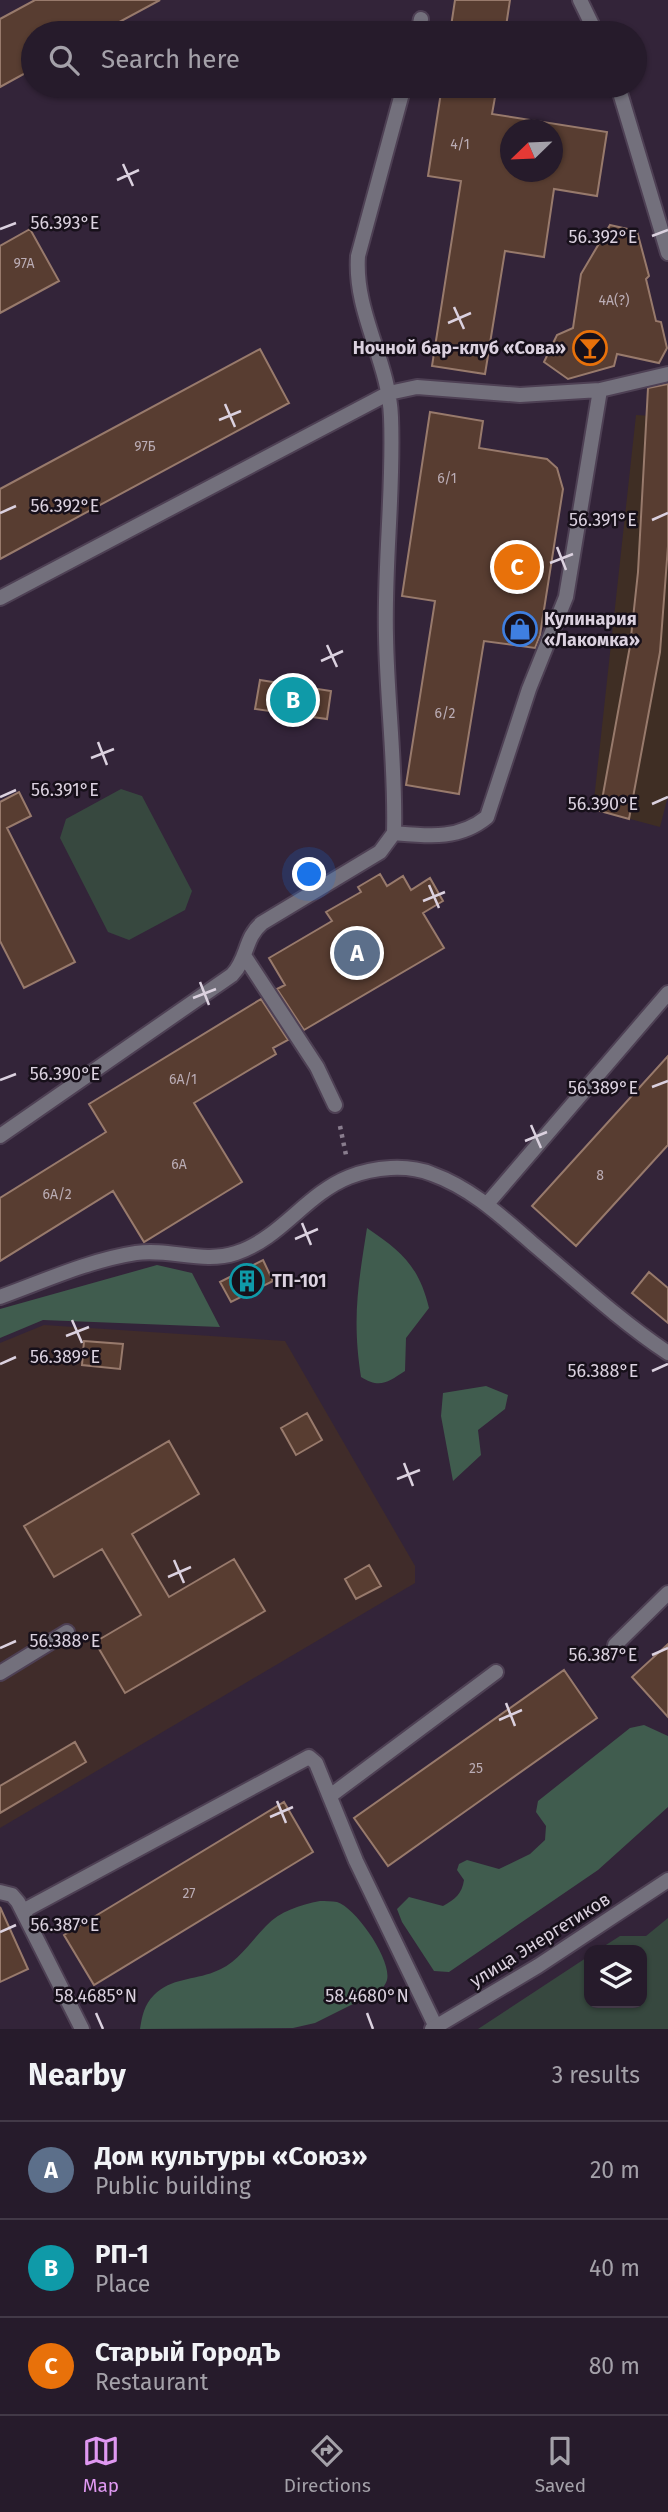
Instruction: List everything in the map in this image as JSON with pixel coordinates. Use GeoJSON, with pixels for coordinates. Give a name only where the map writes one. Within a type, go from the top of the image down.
{"type":"FeatureCollection","features":[{"type":"Feature","properties":{"kind":"street"},"geometry":{"type":"LineString","coordinates":[[580,0],[590,21]]}},
{"type":"Feature","properties":{"kind":"street"},"geometry":{"type":"LineString","coordinates":[[0,1136],[232,975],[245,957],[251,932],[380,852],[394,833],[395,791],[386,634],[391,418],[389,393],[356,280],[358,256],[401,98]]}},
{"type":"Feature","properties":{"kind":"street"},"geometry":{"type":"LineString","coordinates":[[622,98],[668,253]]}},
{"type":"Feature","properties":{"kind":"street"},"geometry":{"type":"LineString","coordinates":[[0,598],[389,393],[416,387],[520,395],[600,390],[668,373]]}},
{"type":"Feature","properties":{"kind":"street"},"geometry":{"type":"LineString","coordinates":[[394,833],[453,834],[472,830],[487,817],[529,689],[566,597],[600,390]]}},
{"type":"Feature","properties":{"kind":"street"},"geometry":{"type":"LineString","coordinates":[[245,957],[317,1067],[335,1105]]}},
{"type":"Feature","properties":{"kind":"street"},"geometry":{"type":"LineString","coordinates":[[487,1204],[668,993]]}},
{"type":"Feature","properties":{"kind":"street"},"geometry":{"type":"LineString","coordinates":[[0,1297],[93,1263],[136,1253],[168,1252],[209,1258],[236,1253],[267,1237],[315,1196],[348,1177],[386,1168],[430,1172],[461,1186],[666,1349]]}},
{"type":"Feature","properties":{"kind":"street"},"geometry":{"type":"LineString","coordinates":[[615,1645],[668,1593]]}},
{"type":"Feature","properties":{"kind":"street"},"geometry":{"type":"LineString","coordinates":[[0,1672],[67,1632]]}},
{"type":"Feature","properties":{"kind":"street"},"geometry":{"type":"LineString","coordinates":[[330,1796],[496,1672]]}},
{"type":"Feature","properties":{"kind":"street"},"geometry":{"type":"LineString","coordinates":[[23,1911],[303,1759],[313,1759],[356,1861],[434,2028]]}},
{"type":"Feature","properties":{"kind":"street","name":"улица Энергетиков"},"geometry":{"type":"LineString","coordinates":[[434,2028],[538,1966],[668,1880]]}},
{"type":"Feature","properties":{"kind":"street"},"geometry":{"type":"LineString","coordinates":[[0,1892],[12,1895],[23,1911],[82,2029]]}},
{"type":"Feature","properties":{"kind":"path"},"geometry":{"type":"LineString","coordinates":[[335,1105],[348,1177]]}},
{"type":"Feature","properties":{"kind":"shaded area"},"geometry":{"type":"Polygon","coordinates":[[[636,415],[668,417],[668,796],[660,827],[593,809],[636,415]]]}},
{"type":"Feature","properties":{"kind":"shaded area"},"geometry":{"type":"Polygon","coordinates":[[[44,1325],[285,1341],[415,1566],[415,1583],[0,1828],[0,1343],[44,1325]]]}},
{"type":"Feature","properties":{"kind":"green space"},"geometry":{"type":"Polygon","coordinates":[[[121,789],[142,796],[192,891],[185,910],[129,940],[108,932],[60,838],[66,819],[121,789]]]}},
{"type":"Feature","properties":{"kind":"green space"},"geometry":{"type":"Polygon","coordinates":[[[367,1228],[399,1252],[414,1270],[429,1308],[406,1338],[405,1371],[384,1383],[374,1383],[361,1377],[358,1356],[357,1302],[367,1228]]]}},
{"type":"Feature","properties":{"kind":"green space"},"geometry":{"type":"Polygon","coordinates":[[[157,1265],[192,1273],[220,1327],[43,1320],[0,1338],[0,1309],[157,1265]]]}},
{"type":"Feature","properties":{"kind":"green space"},"geometry":{"type":"Polygon","coordinates":[[[486,1386],[508,1395],[505,1409],[478,1430],[481,1455],[453,1481],[441,1416],[443,1393],[486,1386]]]}},
{"type":"Feature","properties":{"kind":"green space"},"geometry":{"type":"Polygon","coordinates":[[[644,1725],[668,1736],[668,1807],[598,1870],[449,1972],[434,1971],[402,1922],[397,1909],[409,1897],[443,1906],[451,1901],[460,1893],[463,1885],[464,1880],[457,1870],[459,1864],[467,1860],[499,1869],[530,1854],[545,1840],[546,1826],[536,1812],[538,1801],[630,1728],[644,1725]]]}},
{"type":"Feature","properties":{"kind":"green space"},"geometry":{"type":"Polygon","coordinates":[[[320,1901],[337,1902],[345,1906],[371,1936],[387,1971],[387,1981],[381,1990],[315,2023],[293,2028],[140,2029],[146,2007],[161,1989],[175,1982],[206,1975],[230,1964],[278,1916],[320,1901]]]}},
{"type":"Feature","properties":{"kind":"green space"},"geometry":{"type":"Polygon","coordinates":[[[668,1918],[668,2029],[478,2029],[584,1959],[584,2008],[647,2008],[647,1945],[606,1945],[620,1936],[646,1936],[668,1918]]]}},
{"type":"Feature","properties":{"kind":"building"},"geometry":{"type":"Polygon","coordinates":[[[35,0],[160,0],[121,21],[21,21],[21,76],[0,87],[0,19],[35,0]]]}},
{"type":"Feature","properties":{"kind":"building"},"geometry":{"type":"Polygon","coordinates":[[[455,0],[510,0],[507,21],[452,21],[455,0]]]}},
{"type":"Feature","properties":{"kind":"building"},"geometry":{"type":"Polygon","coordinates":[[[440,98],[495,98],[492,114],[524,119],[500,119],[500,182],[563,182],[563,125],[607,132],[597,196],[554,189],[544,257],[505,251],[485,374],[432,366],[461,181],[428,176],[440,98]]]}},
{"type":"Feature","properties":{"kind":"building"},"geometry":{"type":"Polygon","coordinates":[[[610,225],[637,231],[649,276],[646,279],[656,321],[661,322],[667,348],[659,363],[617,354],[614,366],[568,379],[544,362],[557,335],[573,328],[581,274],[610,225]]]}},
{"type":"Feature","properties":{"kind":"building"},"geometry":{"type":"Polygon","coordinates":[[[30,229],[59,281],[0,313],[0,246],[30,229]]]}},
{"type":"Feature","properties":{"kind":"building"},"geometry":{"type":"Polygon","coordinates":[[[260,349],[289,403],[0,559],[0,489],[260,349]]]}},
{"type":"Feature","properties":{"kind":"building"},"geometry":{"type":"Polygon","coordinates":[[[668,384],[668,546],[660,652],[629,819],[600,811],[630,646],[638,572],[648,388],[668,384]]]}},
{"type":"Feature","properties":{"kind":"building"},"geometry":{"type":"Polygon","coordinates":[[[430,412],[483,421],[479,448],[547,459],[557,468],[563,489],[540,635],[535,648],[484,641],[459,794],[406,785],[435,601],[402,596],[430,412]]]}},
{"type":"Feature","properties":{"kind":"building"},"geometry":{"type":"Polygon","coordinates":[[[260,680],[331,691],[327,719],[255,709],[260,680]]]}},
{"type":"Feature","properties":{"kind":"building"},"geometry":{"type":"Polygon","coordinates":[[[19,792],[31,816],[7,828],[75,962],[24,988],[0,941],[0,802],[19,792]]]}},
{"type":"Feature","properties":{"kind":"building"},"geometry":{"type":"Polygon","coordinates":[[[380,874],[387,886],[403,876],[411,890],[430,878],[443,901],[423,913],[444,948],[304,1030],[277,989],[285,985],[269,958],[332,921],[326,912],[361,892],[358,887],[380,874]]]}},
{"type":"Feature","properties":{"kind":"building"},"geometry":{"type":"Polygon","coordinates":[[[261,999],[288,1040],[273,1048],[276,1054],[194,1103],[242,1182],[144,1242],[113,1191],[0,1261],[0,1198],[106,1132],[89,1104],[261,999]]]}},
{"type":"Feature","properties":{"kind":"building"},"geometry":{"type":"Polygon","coordinates":[[[668,1056],[668,1145],[576,1246],[532,1206],[668,1056]]]}},
{"type":"Feature","properties":{"kind":"building","name":"ТП-101"},"geometry":{"type":"Polygon","coordinates":[[[263,1260],[273,1281],[231,1302],[220,1282],[263,1260]]]}},
{"type":"Feature","properties":{"kind":"building"},"geometry":{"type":"Polygon","coordinates":[[[649,1272],[668,1288],[668,1323],[632,1293],[649,1272]]]}},
{"type":"Feature","properties":{"kind":"building"},"geometry":{"type":"Polygon","coordinates":[[[84,1341],[123,1344],[120,1369],[82,1365],[84,1341]]]}},
{"type":"Feature","properties":{"kind":"building"},"geometry":{"type":"Polygon","coordinates":[[[307,1413],[322,1440],[296,1455],[281,1428],[307,1413]]]}},
{"type":"Feature","properties":{"kind":"building"},"geometry":{"type":"Polygon","coordinates":[[[169,1441],[199,1494],[132,1534],[169,1597],[234,1559],[265,1611],[125,1693],[95,1642],[141,1615],[102,1549],[54,1577],[24,1526],[169,1441]]]}},
{"type":"Feature","properties":{"kind":"building"},"geometry":{"type":"Polygon","coordinates":[[[369,1565],[381,1586],[356,1599],[345,1579],[369,1565]]]}},
{"type":"Feature","properties":{"kind":"building"},"geometry":{"type":"Polygon","coordinates":[[[668,1644],[668,1717],[632,1677],[668,1644]]]}},
{"type":"Feature","properties":{"kind":"building"},"geometry":{"type":"Polygon","coordinates":[[[564,1670],[597,1718],[388,1866],[354,1818],[564,1670]]]}},
{"type":"Feature","properties":{"kind":"building"},"geometry":{"type":"Polygon","coordinates":[[[75,1742],[86,1762],[0,1813],[0,1786],[75,1742]]]}},
{"type":"Feature","properties":{"kind":"building"},"geometry":{"type":"Polygon","coordinates":[[[284,1802],[313,1852],[94,1985],[64,1935],[284,1802]]]}},
{"type":"Feature","properties":{"kind":"building"},"geometry":{"type":"Polygon","coordinates":[[[0,1907],[28,1969],[0,1982],[0,1907]]]}},
{"type":"Feature","properties":{"kind":"place","name":"Ночной бар-клуб «Сова»"},"geometry":{"type":"Point","coordinates":[590,348]}},
{"type":"Feature","properties":{"kind":"place","name":"Старый ГородЪ"},"geometry":{"type":"Point","coordinates":[517,567]}},
{"type":"Feature","properties":{"kind":"place","name":"Кулинария «Лакомка»"},"geometry":{"type":"Point","coordinates":[520,629]}},
{"type":"Feature","properties":{"kind":"place","name":"РП-1"},"geometry":{"type":"Point","coordinates":[293,700]}},
{"type":"Feature","properties":{"kind":"place","name":"Дом культуры «Союз»"},"geometry":{"type":"Point","coordinates":[357,953]}},
{"type":"Feature","properties":{"kind":"place","name":"ТП-101"},"geometry":{"type":"Point","coordinates":[247,1281]}}]}
